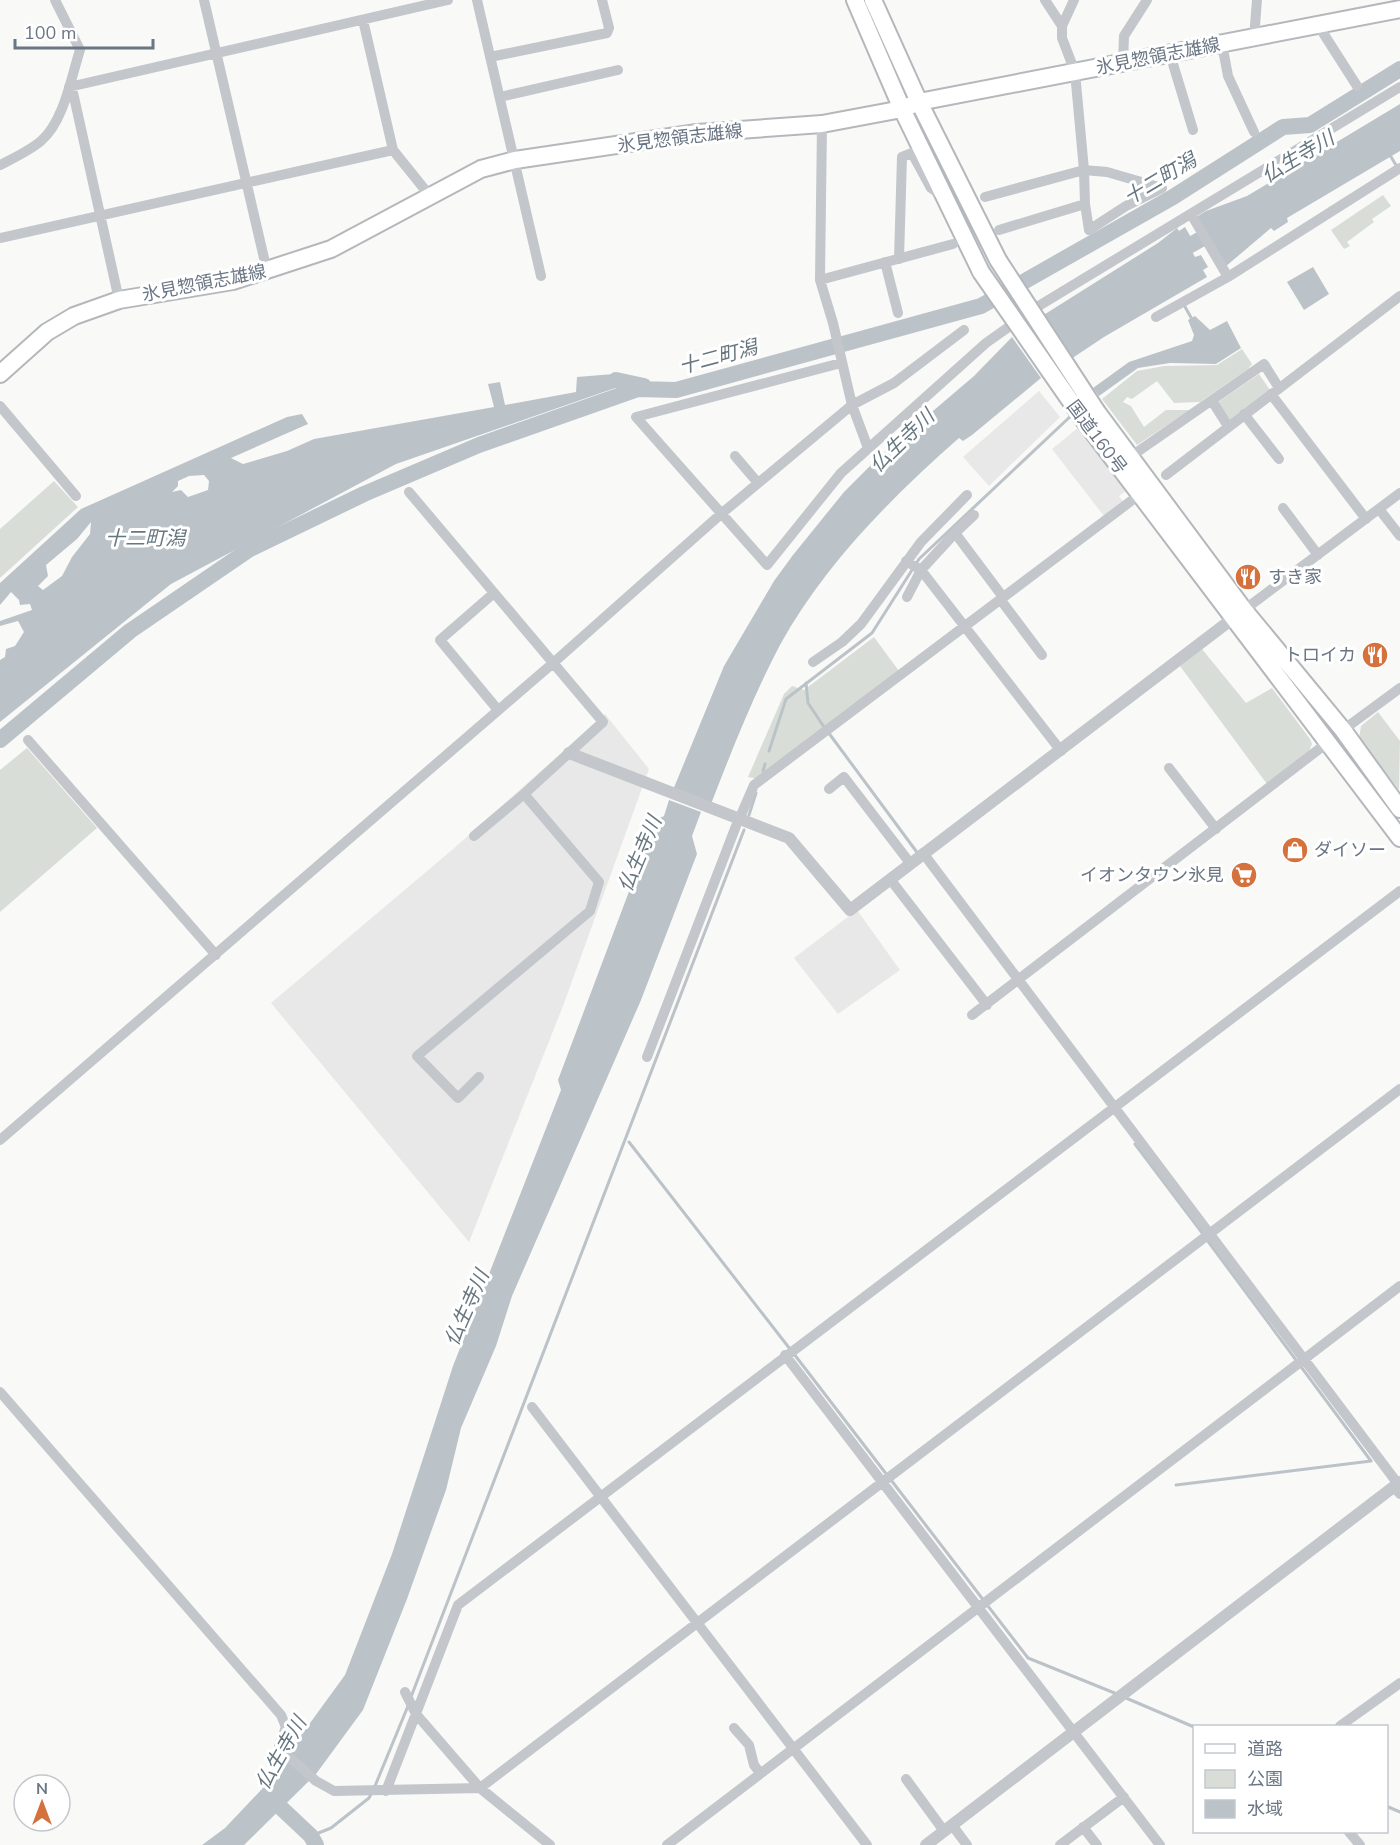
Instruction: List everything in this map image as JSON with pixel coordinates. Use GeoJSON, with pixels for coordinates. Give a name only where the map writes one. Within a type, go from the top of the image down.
{"type":"FeatureCollection","features":[{"type":"Feature","properties":{"kind":"main road","name":"国道160号"},"geometry":{"type":"LineString","coordinates":[[855,0],[902,109],[981,272],[1239,614],[1343,730],[1400,809]]}},
{"type":"Feature","properties":{"kind":"main road","name":"国道160号"},"geometry":{"type":"LineString","coordinates":[[873,0],[919,102],[998,260],[1090,416],[1130,457],[1327,743],[1400,838]]}},
{"type":"Feature","properties":{"kind":"main road","name":"氷見惣領志雄線"},"geometry":{"type":"LineString","coordinates":[[0,374],[47,332],[74,316],[119,300],[233,281],[267,272],[331,249],[481,169],[515,160],[698,133],[822,124],[902,109],[919,102],[1400,9]]}},
{"type":"Feature","properties":{"kind":"street"},"geometry":{"type":"LineString","coordinates":[[0,165],[42,139],[58,116],[70,88],[80,50],[55,0]]}},
{"type":"Feature","properties":{"kind":"street"},"geometry":{"type":"LineString","coordinates":[[204,0],[267,272]]}},
{"type":"Feature","properties":{"kind":"street"},"geometry":{"type":"LineString","coordinates":[[70,88],[448,0]]}},
{"type":"Feature","properties":{"kind":"street"},"geometry":{"type":"LineString","coordinates":[[477,0],[541,276]]}},
{"type":"Feature","properties":{"kind":"street"},"geometry":{"type":"LineString","coordinates":[[490,57],[607,33],[609,28],[602,0]]}},
{"type":"Feature","properties":{"kind":"street"},"geometry":{"type":"LineString","coordinates":[[1044,0],[1062,26]]}},
{"type":"Feature","properties":{"kind":"street"},"geometry":{"type":"LineString","coordinates":[[985,197],[1084,170],[1107,172],[1162,188],[1126,206],[1089,230],[1085,204],[1084,170],[1075,72],[1062,38],[1062,26],[1074,0]]}},
{"type":"Feature","properties":{"kind":"street"},"geometry":{"type":"LineString","coordinates":[[1124,63],[1124,36],[1147,0]]}},
{"type":"Feature","properties":{"kind":"street"},"geometry":{"type":"LineString","coordinates":[[1254,38],[1257,0]]}},
{"type":"Feature","properties":{"kind":"street"},"geometry":{"type":"LineString","coordinates":[[363,20],[393,150],[429,196]]}},
{"type":"Feature","properties":{"kind":"street"},"geometry":{"type":"LineString","coordinates":[[1318,25],[1357,86]]}},
{"type":"Feature","properties":{"kind":"street"},"geometry":{"type":"LineString","coordinates":[[1221,44],[1228,76],[1254,132]]}},
{"type":"Feature","properties":{"kind":"street"},"geometry":{"type":"LineString","coordinates":[[1170,54],[1193,130]]}},
{"type":"Feature","properties":{"kind":"street"},"geometry":{"type":"LineString","coordinates":[[500,98],[618,70]]}},
{"type":"Feature","properties":{"kind":"street"},"geometry":{"type":"LineString","coordinates":[[841,363],[636,417],[767,565],[841,473],[1008,326],[1400,87]]}},
{"type":"Feature","properties":{"kind":"street"},"geometry":{"type":"LineString","coordinates":[[70,88],[119,300]]}},
{"type":"Feature","properties":{"kind":"street"},"geometry":{"type":"LineString","coordinates":[[822,124],[819,280],[833,322],[852,405],[868,448]]}},
{"type":"Feature","properties":{"kind":"street"},"geometry":{"type":"LineString","coordinates":[[0,238],[393,150]]}},
{"type":"Feature","properties":{"kind":"street"},"geometry":{"type":"LineString","coordinates":[[899,259],[902,157],[912,153],[931,188],[945,198]]}},
{"type":"Feature","properties":{"kind":"street"},"geometry":{"type":"LineString","coordinates":[[1156,317],[1227,277],[1400,168]]}},
{"type":"Feature","properties":{"kind":"street"},"geometry":{"type":"LineString","coordinates":[[999,230],[1085,204]]}},
{"type":"Feature","properties":{"kind":"street"},"geometry":{"type":"LineString","coordinates":[[1191,214],[1227,277]]}},
{"type":"Feature","properties":{"kind":"street"},"geometry":{"type":"LineString","coordinates":[[819,280],[953,244]]}},
{"type":"Feature","properties":{"kind":"street"},"geometry":{"type":"LineString","coordinates":[[885,262],[898,313]]}},
{"type":"Feature","properties":{"kind":"street"},"geometry":{"type":"LineString","coordinates":[[1166,475],[1400,296]]}},
{"type":"Feature","properties":{"kind":"street"},"geometry":{"type":"LineString","coordinates":[[0,1140],[552,664],[721,514],[852,405],[894,383],[964,330]]}},
{"type":"Feature","properties":{"kind":"street"},"geometry":{"type":"LineString","coordinates":[[1130,457],[1264,364],[1275,391],[1365,519]]}},
{"type":"Feature","properties":{"kind":"street"},"geometry":{"type":"LineString","coordinates":[[1212,401],[1228,426]]}},
{"type":"Feature","properties":{"kind":"street"},"geometry":{"type":"LineString","coordinates":[[0,406],[76,496]]}},
{"type":"Feature","properties":{"kind":"street"},"geometry":{"type":"LineString","coordinates":[[1244,414],[1279,459]]}},
{"type":"Feature","properties":{"kind":"street"},"geometry":{"type":"LineString","coordinates":[[735,456],[758,483]]}},
{"type":"Feature","properties":{"kind":"street"},"geometry":{"type":"LineString","coordinates":[[409,492],[603,723],[474,836]]}},
{"type":"Feature","properties":{"kind":"street"},"geometry":{"type":"LineString","coordinates":[[569,753],[659,790],[789,838],[850,910],[1400,493]]}},
{"type":"Feature","properties":{"kind":"street"},"geometry":{"type":"LineString","coordinates":[[813,662],[842,642],[861,624],[906,561],[967,495]]}},
{"type":"Feature","properties":{"kind":"street"},"geometry":{"type":"LineString","coordinates":[[741,815],[754,785],[1131,501]]}},
{"type":"Feature","properties":{"kind":"street"},"geometry":{"type":"LineString","coordinates":[[1283,508],[1318,555]]}},
{"type":"Feature","properties":{"kind":"street"},"geometry":{"type":"LineString","coordinates":[[1379,509],[1400,536]]}},
{"type":"Feature","properties":{"kind":"street"},"geometry":{"type":"LineString","coordinates":[[907,597],[921,570],[974,515]]}},
{"type":"Feature","properties":{"kind":"street"},"geometry":{"type":"LineString","coordinates":[[955,533],[1042,655]]}},
{"type":"Feature","properties":{"kind":"street"},"geometry":{"type":"LineString","coordinates":[[906,561],[921,570],[1061,751]]}},
{"type":"Feature","properties":{"kind":"street"},"geometry":{"type":"LineString","coordinates":[[494,594],[440,640],[498,710]]}},
{"type":"Feature","properties":{"kind":"street"},"geometry":{"type":"LineString","coordinates":[[1343,730],[1400,688]]}},
{"type":"Feature","properties":{"kind":"street"},"geometry":{"type":"LineString","coordinates":[[28,740],[216,955]]}},
{"type":"Feature","properties":{"kind":"street"},"geometry":{"type":"LineString","coordinates":[[972,1015],[1021,980],[1327,743]]}},
{"type":"Feature","properties":{"kind":"street"},"geometry":{"type":"LineString","coordinates":[[1169,768],[1216,829]]}},
{"type":"Feature","properties":{"kind":"street"},"geometry":{"type":"LineString","coordinates":[[829,789],[844,777],[910,863]]}},
{"type":"Feature","properties":{"kind":"street"},"geometry":{"type":"LineString","coordinates":[[479,1077],[458,1098],[417,1056],[590,911],[598,882],[524,794]]}},
{"type":"Feature","properties":{"kind":"street"},"geometry":{"type":"LineString","coordinates":[[647,1057],[736,826]]}},
{"type":"Feature","properties":{"kind":"street"},"geometry":{"type":"LineString","coordinates":[[923,853],[1021,980],[1113,1108],[1398,1487],[1073,1731],[926,1845]]}},
{"type":"Feature","properties":{"kind":"street"},"geometry":{"type":"LineString","coordinates":[[890,879],[987,1005]]}},
{"type":"Feature","properties":{"kind":"street"},"geometry":{"type":"LineString","coordinates":[[386,1791],[458,1605],[602,1497],[785,1354],[1400,891]]}},
{"type":"Feature","properties":{"kind":"street"},"geometry":{"type":"LineString","coordinates":[[0,1392],[281,1714],[286,1727],[279,1746],[281,1750],[316,1781],[334,1791],[480,1788],[1400,1089]]}},
{"type":"Feature","properties":{"kind":"street"},"geometry":{"type":"LineString","coordinates":[[667,1845],[1400,1286]]}},
{"type":"Feature","properties":{"kind":"street"},"geometry":{"type":"LineString","coordinates":[[785,1354],[1160,1845]]}},
{"type":"Feature","properties":{"kind":"street"},"geometry":{"type":"LineString","coordinates":[[532,1407],[867,1845]]}},
{"type":"Feature","properties":{"kind":"street"},"geometry":{"type":"LineString","coordinates":[[1341,1725],[1400,1683]]}},
{"type":"Feature","properties":{"kind":"street"},"geometry":{"type":"LineString","coordinates":[[405,1692],[416,1714],[480,1788],[550,1845]]}},
{"type":"Feature","properties":{"kind":"street"},"geometry":{"type":"LineString","coordinates":[[734,1728],[749,1745],[754,1765],[760,1773]]}},
{"type":"Feature","properties":{"kind":"street"},"geometry":{"type":"LineString","coordinates":[[906,1779],[948,1828],[967,1845]]}},
{"type":"Feature","properties":{"kind":"street"},"geometry":{"type":"LineString","coordinates":[[1060,1845],[1124,1797]]}},
{"type":"Feature","properties":{"kind":"street"},"geometry":{"type":"LineString","coordinates":[[1083,1827],[1097,1845]]}},
{"type":"Feature","properties":{"kind":"street"},"geometry":{"type":"LineString","coordinates":[[1350,1833],[1359,1845]]}},
{"type":"Feature","properties":{"kind":"shaded area"},"geometry":{"type":"Polygon","coordinates":[[[1039,391],[1060,417],[989,486],[963,457],[1039,391]]]}},
{"type":"Feature","properties":{"kind":"shaded area"},"geometry":{"type":"Polygon","coordinates":[[[1079,427],[1126,491],[1119,496],[1124,503],[1104,516],[1052,449],[1079,427]]]}},
{"type":"Feature","properties":{"kind":"shaded area"},"geometry":{"type":"Polygon","coordinates":[[[605,714],[649,769],[563,1006],[469,1242],[271,1003],[452,850],[605,714]]]}},
{"type":"Feature","properties":{"kind":"shaded area"},"geometry":{"type":"Polygon","coordinates":[[[857,910],[900,970],[838,1014],[794,958],[857,910]]]}},
{"type":"Feature","properties":{"kind":"green space"},"geometry":{"type":"Polygon","coordinates":[[[1383,195],[1391,206],[1372,219],[1374,222],[1347,242],[1350,246],[1344,249],[1331,230],[1383,195]]]}},
{"type":"Feature","properties":{"kind":"green space"},"geometry":{"type":"Polygon","coordinates":[[[1242,349],[1252,364],[1200,402],[1174,403],[1157,381],[1132,399],[1127,397],[1123,402],[1131,406],[1144,427],[1166,410],[1190,410],[1137,445],[1102,399],[1137,371],[1164,366],[1217,365],[1242,349]]]}},
{"type":"Feature","properties":{"kind":"green space"},"geometry":{"type":"Polygon","coordinates":[[[1259,374],[1270,390],[1231,421],[1217,403],[1259,374]]]}},
{"type":"Feature","properties":{"kind":"green space"},"geometry":{"type":"Polygon","coordinates":[[[54,481],[78,507],[0,578],[0,529],[54,481]]]}},
{"type":"Feature","properties":{"kind":"green space"},"geometry":{"type":"Polygon","coordinates":[[[874,637],[899,671],[758,779],[748,777],[784,694],[792,686],[804,690],[874,637]]]}},
{"type":"Feature","properties":{"kind":"green space"},"geometry":{"type":"Polygon","coordinates":[[[1202,649],[1246,703],[1272,688],[1310,739],[1312,744],[1309,751],[1267,784],[1180,666],[1202,649]]]}},
{"type":"Feature","properties":{"kind":"green space"},"geometry":{"type":"Polygon","coordinates":[[[1378,712],[1400,741],[1399,790],[1359,738],[1361,726],[1378,712]]]}},
{"type":"Feature","properties":{"kind":"green space"},"geometry":{"type":"Polygon","coordinates":[[[27,748],[97,828],[0,912],[0,770],[27,748]]]}},
{"type":"Feature","properties":{"kind":"water"},"geometry":{"type":"Polygon","coordinates":[[[1400,104],[1400,151],[1287,218],[1288,222],[1274,231],[1271,228],[1225,267],[1196,217],[1247,196],[1400,104]]]}},
{"type":"Feature","properties":{"kind":"water"},"geometry":{"type":"Polygon","coordinates":[[[1185,227],[1193,241],[1188,244],[1195,257],[1201,255],[1208,267],[1203,270],[1207,277],[1104,337],[1071,359],[1042,316],[1158,243],[1177,228],[1179,231],[1185,227]]]}},
{"type":"Feature","properties":{"kind":"water"},"geometry":{"type":"Polygon","coordinates":[[[1313,267],[1329,294],[1304,310],[1287,282],[1313,267]]]}},
{"type":"Feature","properties":{"kind":"water"},"geometry":{"type":"Polygon","coordinates":[[[1195,316],[1210,330],[1227,321],[1241,348],[1216,364],[1170,363],[1138,368],[1099,396],[1093,388],[1129,362],[1192,341],[1194,335],[1188,320],[1195,316]]]}},
{"type":"Feature","properties":{"kind":"water"},"geometry":{"type":"Polygon","coordinates":[[[1012,337],[1041,378],[972,435],[963,441],[959,438],[909,484],[861,534],[817,587],[770,664],[743,723],[711,804],[673,790],[724,666],[774,581],[793,555],[844,492],[879,457],[974,376],[1012,337]]]}},
{"type":"Feature","properties":{"kind":"water","name":"十二町潟"},"geometry":{"type":"Polygon","coordinates":[[[614,374],[618,387],[396,464],[171,584],[0,722],[0,660],[5,657],[6,649],[15,646],[24,632],[18,621],[0,626],[0,621],[32,610],[30,604],[20,605],[19,600],[11,592],[0,605],[0,583],[81,509],[287,417],[302,414],[308,424],[231,458],[243,464],[287,451],[314,439],[494,407],[488,384],[500,382],[505,405],[576,392],[577,377],[614,374]],[[204,475],[189,476],[178,481],[178,486],[172,492],[181,490],[188,497],[208,490],[209,481],[204,475]],[[91,522],[77,539],[46,565],[48,576],[38,586],[43,590],[62,576],[72,557],[90,534],[91,522]]]}},
{"type":"Feature","properties":{"kind":"water"},"geometry":{"type":"Polygon","coordinates":[[[669,800],[701,812],[692,836],[697,854],[641,1000],[512,1296],[496,1346],[461,1428],[446,1490],[407,1599],[363,1710],[316,1774],[244,1845],[202,1845],[225,1828],[262,1789],[345,1675],[392,1554],[453,1366],[561,1090],[558,1080],[645,849],[658,819],[664,816],[669,800]]]}},
{"type":"Feature","properties":{"kind":"waterway","name":"十二町潟"},"geometry":{"type":"LineString","coordinates":[[0,740],[130,631],[250,549],[364,494],[479,445],[638,389],[676,390],[981,306],[1173,197],[1283,127],[1310,125],[1400,69]]}},
{"type":"Feature","properties":{"kind":"waterway"},"geometry":{"type":"LineString","coordinates":[[1390,155],[1397,167]]}},
{"type":"Feature","properties":{"kind":"waterway","name":"仏生寺川"},"geometry":{"type":"LineString","coordinates":[[1171,256],[1219,229]]}},
{"type":"Feature","properties":{"kind":"waterway"},"geometry":{"type":"LineString","coordinates":[[1184,305],[1193,321]]}},
{"type":"Feature","properties":{"kind":"waterway"},"geometry":{"type":"LineString","coordinates":[[616,380],[644,386]]}},
{"type":"Feature","properties":{"kind":"waterway"},"geometry":{"type":"LineString","coordinates":[[769,751],[786,699],[872,633],[919,559],[1074,413]]}},
{"type":"Feature","properties":{"kind":"waterway"},"geometry":{"type":"LineString","coordinates":[[806,683],[808,703],[824,727]]}},
{"type":"Feature","properties":{"kind":"waterway"},"geometry":{"type":"LineString","coordinates":[[828,732],[919,855]]}},
{"type":"Feature","properties":{"kind":"waterway"},"geometry":{"type":"LineString","coordinates":[[763,771],[765,764]]}},
{"type":"Feature","properties":{"kind":"waterway"},"geometry":{"type":"LineString","coordinates":[[749,815],[756,793]]}},
{"type":"Feature","properties":{"kind":"waterway"},"geometry":{"type":"LineString","coordinates":[[411,1697],[744,830]]}},
{"type":"Feature","properties":{"kind":"waterway"},"geometry":{"type":"LineString","coordinates":[[629,1142],[790,1349]]}},
{"type":"Feature","properties":{"kind":"waterway"},"geometry":{"type":"LineString","coordinates":[[1135,1144],[1203,1234]]}},
{"type":"Feature","properties":{"kind":"waterway"},"geometry":{"type":"LineString","coordinates":[[1176,1485],[1371,1461],[1207,1240]]}},
{"type":"Feature","properties":{"kind":"waterway"},"geometry":{"type":"LineString","coordinates":[[794,1354],[887,1475]]}},
{"type":"Feature","properties":{"kind":"waterway"},"geometry":{"type":"LineString","coordinates":[[891,1480],[1028,1658],[1117,1694]]}},
{"type":"Feature","properties":{"kind":"waterway"},"geometry":{"type":"LineString","coordinates":[[1126,1698],[1193,1727]]}},
{"type":"Feature","properties":{"kind":"waterway"},"geometry":{"type":"LineString","coordinates":[[375,1786],[408,1706]]}},
{"type":"Feature","properties":{"kind":"waterway"},"geometry":{"type":"LineString","coordinates":[[311,1836],[331,1828],[369,1798],[372,1792]]}},
{"type":"Feature","properties":{"kind":"waterway"},"geometry":{"type":"LineString","coordinates":[[277,1804],[311,1836],[316,1845]]}},
{"type":"Feature","properties":{"kind":"waterway"},"geometry":{"type":"LineString","coordinates":[[1388,1807],[1400,1812]]}},
{"type":"Feature","properties":{"kind":"place","name":"すき家"},"geometry":{"type":"Point","coordinates":[1248,577]}},
{"type":"Feature","properties":{"kind":"place","name":"トロイカ"},"geometry":{"type":"Point","coordinates":[1375,655]}},
{"type":"Feature","properties":{"kind":"place","name":"ダイソー"},"geometry":{"type":"Point","coordinates":[1295,850]}},
{"type":"Feature","properties":{"kind":"place","name":"イオンタウン氷見"},"geometry":{"type":"Point","coordinates":[1244,875]}}]}
